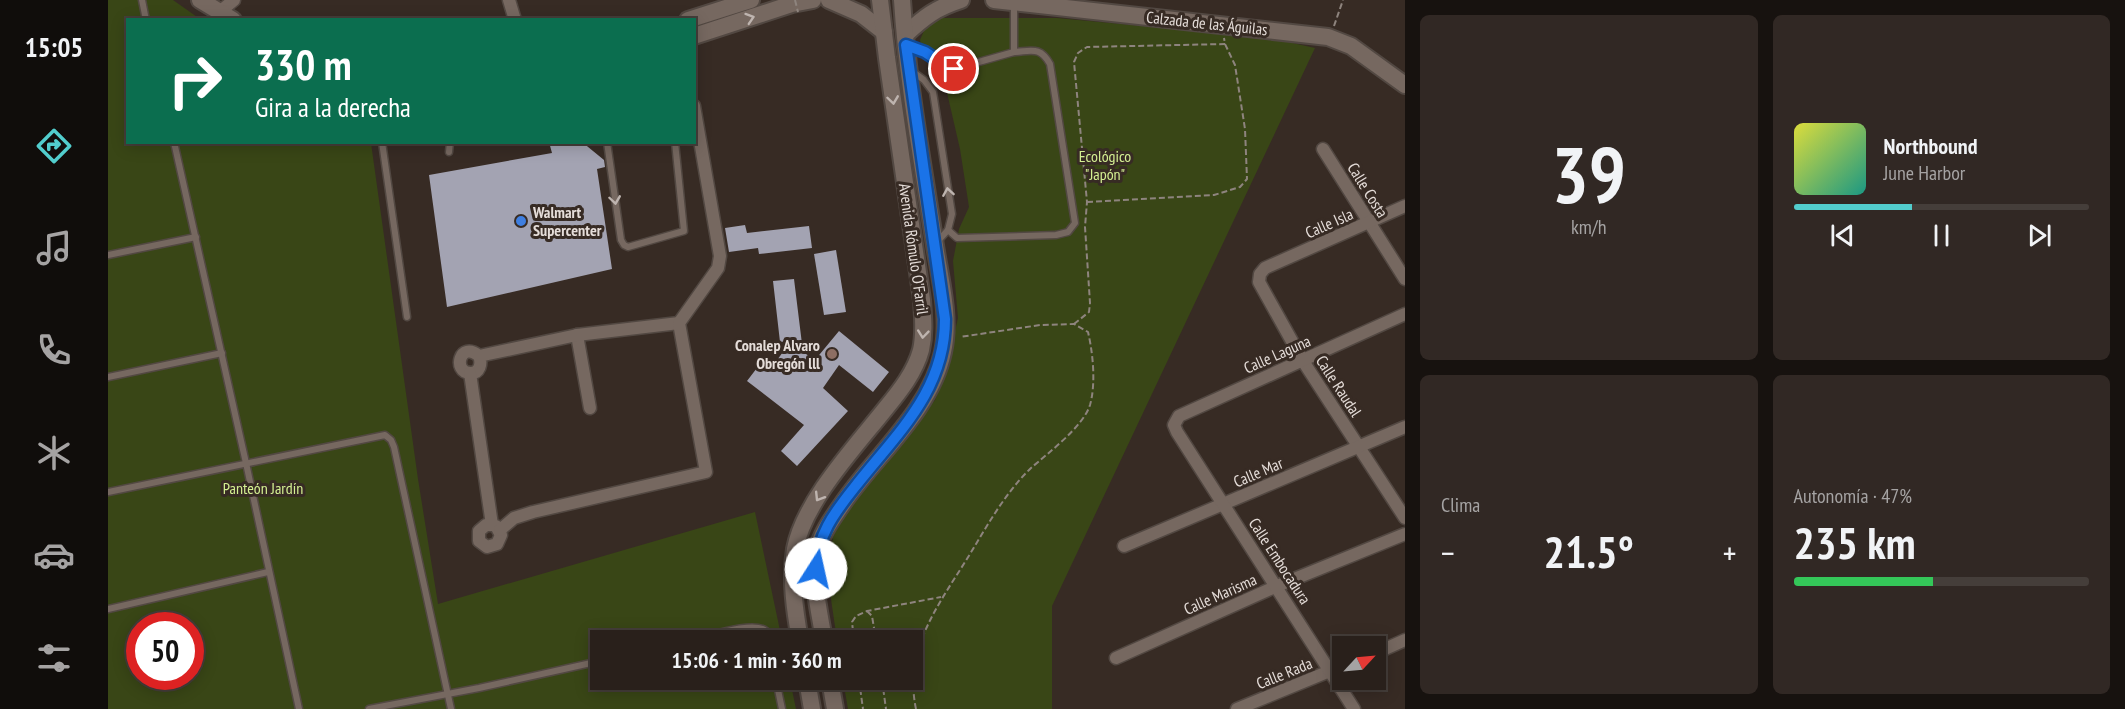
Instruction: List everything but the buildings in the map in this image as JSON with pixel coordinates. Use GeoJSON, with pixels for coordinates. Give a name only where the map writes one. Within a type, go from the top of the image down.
{"type":"FeatureCollection","features":[{"type":"Feature","properties":{"kind":"main road"},"geometry":{"type":"LineString","coordinates":[[694,18],[751,0]]}},
{"type":"Feature","properties":{"kind":"main road"},"geometry":{"type":"LineString","coordinates":[[696,35],[792,4],[813,0]]}},
{"type":"Feature","properties":{"kind":"main road"},"geometry":{"type":"LineString","coordinates":[[829,0],[861,14],[884,32]]}},
{"type":"Feature","properties":{"kind":"main road","name":"Avenida Rómulo O'Farril"},"geometry":{"type":"LineString","coordinates":[[799,630],[794,588],[795,549],[808,515],[830,480],[901,389],[921,350],[924,330],[922,300],[880,0]]}},
{"type":"Feature","properties":{"kind":"main road","name":"Avenida Rómulo O'Farril"},"geometry":{"type":"LineString","coordinates":[[823,630],[816,586],[816,552],[826,527],[848,495],[920,406],[934,379],[943,354],[945,340],[945,319],[907,51],[902,0]]}},
{"type":"Feature","properties":{"kind":"main road"},"geometry":{"type":"LineString","coordinates":[[887,58],[907,51],[927,15],[939,7],[961,0]]}},
{"type":"Feature","properties":{"kind":"main road","name":"Calzada de las Águilas"},"geometry":{"type":"LineString","coordinates":[[994,0],[1328,36],[1351,46],[1405,85]]}},
{"type":"Feature","properties":{"kind":"main road"},"geometry":{"type":"LineString","coordinates":[[809,690],[812,709]]}},
{"type":"Feature","properties":{"kind":"main road"},"geometry":{"type":"LineString","coordinates":[[832,690],[835,709]]}},
{"type":"Feature","properties":{"kind":"street"},"geometry":{"type":"LineString","coordinates":[[215,10],[234,0]]}},
{"type":"Feature","properties":{"kind":"street"},"geometry":{"type":"LineString","coordinates":[[508,0],[514,18]]}},
{"type":"Feature","properties":{"kind":"street"},"geometry":{"type":"LineString","coordinates":[[679,322],[577,335],[479,356],[468,351],[463,354],[460,366],[464,371],[470,373],[496,527],[533,512],[706,472],[679,322],[718,268],[720,256],[696,118]]}},
{"type":"Feature","properties":{"kind":"street","name":"Calle Costa"},"geometry":{"type":"LineString","coordinates":[[1323,149],[1405,279]]}},
{"type":"Feature","properties":{"kind":"street","name":"Calle Isla"},"geometry":{"type":"LineString","coordinates":[[1265,268],[1405,206]]}},
{"type":"Feature","properties":{"kind":"street","name":"Calle Raudal"},"geometry":{"type":"LineString","coordinates":[[1265,268],[1258,282],[1262,291],[1303,361],[1405,518]]}},
{"type":"Feature","properties":{"kind":"street","name":"Calle Laguna"},"geometry":{"type":"LineString","coordinates":[[1177,432],[1174,425],[1179,416],[1405,314]]}},
{"type":"Feature","properties":{"kind":"street"},"geometry":{"type":"LineString","coordinates":[[577,335],[590,408]]}},
{"type":"Feature","properties":{"kind":"street","name":"Calle Mar"},"geometry":{"type":"LineString","coordinates":[[1124,546],[1405,427]]}},
{"type":"Feature","properties":{"kind":"street","name":"Calle Embocadura"},"geometry":{"type":"LineString","coordinates":[[1177,432],[1354,709]]}},
{"type":"Feature","properties":{"kind":"street","name":"Calle Marisma"},"geometry":{"type":"LineString","coordinates":[[1116,658],[1277,586],[1405,534]]}},
{"type":"Feature","properties":{"kind":"street"},"geometry":{"type":"LineString","coordinates":[[1386,648],[1405,640]]}},
{"type":"Feature","properties":{"kind":"street","name":"Calle Rada"},"geometry":{"type":"LineString","coordinates":[[1237,709],[1330,671]]}},
{"type":"Feature","properties":{"kind":"lane"},"geometry":{"type":"LineString","coordinates":[[142,0],[146,18]]}},
{"type":"Feature","properties":{"kind":"lane"},"geometry":{"type":"LineString","coordinates":[[1014,2],[1014,52]]}},
{"type":"Feature","properties":{"kind":"lane"},"geometry":{"type":"LineString","coordinates":[[907,51],[925,52],[954,69],[1014,52],[1037,50],[1045,55],[1050,64],[1075,223],[1068,232],[1056,235],[957,238],[948,230]]}},
{"type":"Feature","properties":{"kind":"lane"},"geometry":{"type":"LineString","coordinates":[[907,51],[933,92],[952,214],[948,230],[935,245]]}},
{"type":"Feature","properties":{"kind":"lane"},"geometry":{"type":"LineString","coordinates":[[174,144],[299,709]]}},
{"type":"Feature","properties":{"kind":"lane"},"geometry":{"type":"LineString","coordinates":[[382,144],[407,317]]}},
{"type":"Feature","properties":{"kind":"lane"},"geometry":{"type":"LineString","coordinates":[[449,152],[450,144]]}},
{"type":"Feature","properties":{"kind":"lane"},"geometry":{"type":"LineString","coordinates":[[607,144],[621,240],[628,247],[684,231],[675,144]]}},
{"type":"Feature","properties":{"kind":"lane"},"geometry":{"type":"LineString","coordinates":[[108,255],[196,237]]}},
{"type":"Feature","properties":{"kind":"lane"},"geometry":{"type":"LineString","coordinates":[[108,376],[222,353]]}},
{"type":"Feature","properties":{"kind":"lane"},"geometry":{"type":"LineString","coordinates":[[108,492],[385,435],[394,447],[451,709]]}},
{"type":"Feature","properties":{"kind":"lane"},"geometry":{"type":"LineString","coordinates":[[108,609],[268,572]]}},
{"type":"Feature","properties":{"kind":"lane"},"geometry":{"type":"LineString","coordinates":[[734,630],[758,626],[764,630]]}},
{"type":"Feature","properties":{"kind":"lane"},"geometry":{"type":"LineString","coordinates":[[369,709],[590,664]]}},
{"type":"Feature","properties":{"kind":"lane"},"geometry":{"type":"LineString","coordinates":[[778,690],[782,709]]}},
{"type":"Feature","properties":{"kind":"path"},"geometry":{"type":"LineString","coordinates":[[795,0],[798,12]]}},
{"type":"Feature","properties":{"kind":"path"},"geometry":{"type":"LineString","coordinates":[[1334,26],[1343,0]]}},
{"type":"Feature","properties":{"kind":"path"},"geometry":{"type":"LineString","coordinates":[[1087,202],[1214,195],[1240,187],[1247,179],[1245,129],[1235,65],[1225,44],[1224,34]]}},
{"type":"Feature","properties":{"kind":"path"},"geometry":{"type":"LineString","coordinates":[[1074,324],[1089,312],[1085,227],[1087,202],[1074,62],[1078,53],[1088,47],[1225,44]]}},
{"type":"Feature","properties":{"kind":"path"},"geometry":{"type":"LineString","coordinates":[[916,709],[913,695],[914,664],[927,624],[941,597],[995,512],[1030,469],[1076,427],[1090,406],[1093,384],[1088,332],[1074,324],[1040,325],[945,340]]}},
{"type":"Feature","properties":{"kind":"path"},"geometry":{"type":"LineString","coordinates":[[853,630],[852,622],[856,616],[867,611],[941,597]]}},
{"type":"Feature","properties":{"kind":"path"},"geometry":{"type":"LineString","coordinates":[[867,611],[872,616],[874,630]]}},
{"type":"Feature","properties":{"kind":"path"},"geometry":{"type":"LineString","coordinates":[[861,690],[863,709]]}},
{"type":"Feature","properties":{"kind":"path"},"geometry":{"type":"LineString","coordinates":[[883,690],[886,709]]}},
{"type":"Feature","properties":{"kind":"green space","name":"Panteón Jardín"},"geometry":{"type":"Polygon","coordinates":[[[108,0],[173,0],[199,18],[126,18],[126,144],[371,144],[418,479],[438,604],[755,512],[780,630],[590,630],[590,690],[792,690],[796,709],[108,709],[108,0]]]}},
{"type":"Feature","properties":{"kind":"green space","name":"Ecológico \"Japón\""},"geometry":{"type":"Polygon","coordinates":[[[939,18],[1057,18],[1270,38],[1315,48],[1052,606],[1052,709],[848,709],[845,690],[923,690],[923,630],[836,630],[827,572],[833,537],[844,514],[935,400],[944,378],[958,318],[953,261],[959,229],[969,207],[960,149],[942,71],[924,56],[920,40],[926,26],[939,18]]]}},
{"type":"Feature","properties":{"kind":"place","name":"Walmart Supercenter"},"geometry":{"type":"Point","coordinates":[521,221]}},
{"type":"Feature","properties":{"kind":"place","name":"Conalep Alvaro Obregón lll"},"geometry":{"type":"Point","coordinates":[832,354]}},
{"type":"Feature","properties":{"kind":"route"},"geometry":{"type":"LineString","coordinates":[[816,569],[816,552],[826,527],[848,495],[920,406],[934,379],[943,354],[945,319],[906,45],[925,52],[954,69]]}}]}
